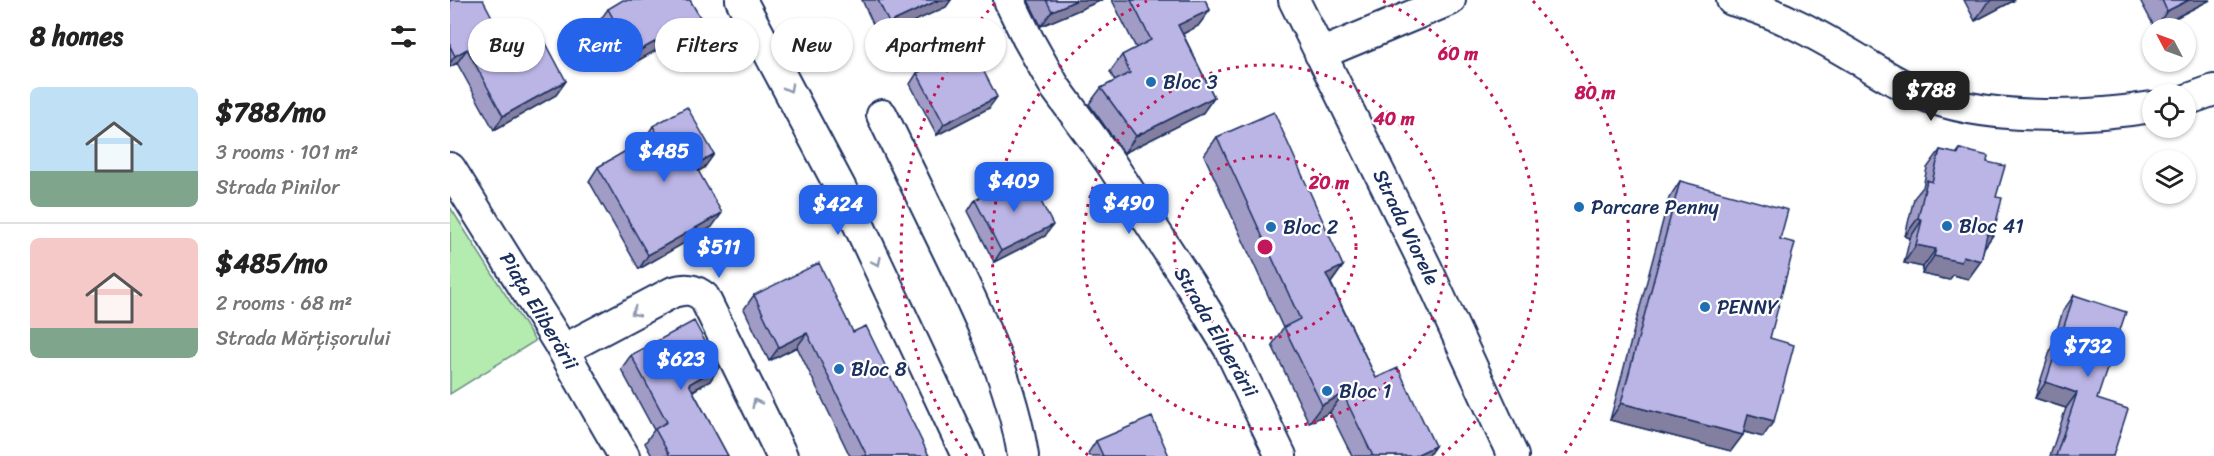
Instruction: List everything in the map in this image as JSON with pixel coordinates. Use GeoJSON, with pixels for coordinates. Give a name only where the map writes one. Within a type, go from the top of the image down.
{"type":"FeatureCollection","features":[{"type":"Feature","properties":{"kind":"street"},"geometry":{"type":"LineString","coordinates":[[741,0],[848,202],[967,456]]}},
{"type":"Feature","properties":{"kind":"street","name":"Strada Eliberării"},"geometry":{"type":"LineString","coordinates":[[1009,0],[1055,87],[1110,162],[1229,348],[1281,456]]}},
{"type":"Feature","properties":{"kind":"street","name":"Strada Viorele"},"geometry":{"type":"LineString","coordinates":[[1294,0],[1427,269],[1513,456]]}},
{"type":"Feature","properties":{"kind":"street"},"geometry":{"type":"LineString","coordinates":[[1320,54],[1450,0]]}},
{"type":"Feature","properties":{"kind":"street"},"geometry":{"type":"LineString","coordinates":[[1732,0],[1755,6],[1801,26],[1919,93],[1968,108],[2076,116],[2142,107]]}},
{"type":"Feature","properties":{"kind":"street"},"geometry":{"type":"LineString","coordinates":[[2196,96],[2214,90]]}},
{"type":"Feature","properties":{"kind":"street"},"geometry":{"type":"LineString","coordinates":[[882,115],[986,328],[1019,429],[1023,456]]}},
{"type":"Feature","properties":{"kind":"street","name":"Piața Eliberării"},"geometry":{"type":"LineString","coordinates":[[450,168],[563,350],[624,456]]}},
{"type":"Feature","properties":{"kind":"street"},"geometry":{"type":"LineString","coordinates":[[563,350],[673,292],[683,289],[696,291],[704,297],[782,456]]}},
{"type":"Feature","properties":{"kind":"green space"},"geometry":{"type":"Polygon","coordinates":[[[450,207],[535,341],[450,394],[450,207]]]}},
{"type":"Feature","properties":{"kind":"building"},"geometry":{"type":"Polygon","coordinates":[[[450,0],[483,0],[493,18],[468,18],[468,51],[467,49],[455,56],[450,46],[450,0]]]}},
{"type":"Feature","properties":{"kind":"building"},"geometry":{"type":"Polygon","coordinates":[[[623,0],[690,0],[700,17],[655,18],[655,42],[643,48],[643,18],[613,18],[608,9],[623,0]]]}},
{"type":"Feature","properties":{"kind":"building"},"geometry":{"type":"Polygon","coordinates":[[[878,0],[939,0],[900,18],[887,18],[878,0]]]}},
{"type":"Feature","properties":{"kind":"building"},"geometry":{"type":"Polygon","coordinates":[[[1046,0],[1077,0],[1052,11],[1046,0]]]}},
{"type":"Feature","properties":{"kind":"building","name":"Bloc 3"},"geometry":{"type":"Polygon","coordinates":[[[1131,0],[1205,0],[1210,10],[1178,25],[1214,97],[1136,136],[1101,88],[1130,73],[1122,55],[1151,40],[1131,0]]]}},
{"type":"Feature","properties":{"kind":"building"},"geometry":{"type":"Polygon","coordinates":[[[2162,0],[2189,0],[2167,11],[2162,0]]]}},
{"type":"Feature","properties":{"kind":"building"},"geometry":{"type":"Polygon","coordinates":[[[545,42],[557,64],[557,72],[561,72],[566,81],[503,116],[479,72],[545,72],[545,42]]]}},
{"type":"Feature","properties":{"kind":"building"},"geometry":{"type":"Polygon","coordinates":[[[984,72],[997,97],[944,124],[917,73],[984,72]]]}},
{"type":"Feature","properties":{"kind":"building"},"geometry":{"type":"Polygon","coordinates":[[[687,107],[714,154],[695,165],[722,213],[648,255],[598,167],[657,133],[653,126],[687,107]]]}},
{"type":"Feature","properties":{"kind":"building"},"geometry":{"type":"Polygon","coordinates":[[[1274,112],[1343,266],[1326,274],[1376,378],[1398,368],[1435,446],[1414,456],[1373,456],[1343,394],[1322,405],[1284,327],[1300,319],[1217,137],[1274,112]]]}},
{"type":"Feature","properties":{"kind":"building","name":"Bloc 41"},"geometry":{"type":"Polygon","coordinates":[[[1960,149],[1988,156],[1987,162],[2005,166],[1996,197],[2002,198],[1993,235],[1987,234],[1981,261],[1963,256],[1961,262],[1934,256],[1936,249],[1916,245],[1922,220],[1918,218],[1927,180],[1932,182],[1940,150],[1958,154],[1960,149]]]}},
{"type":"Feature","properties":{"kind":"building"},"geometry":{"type":"Polygon","coordinates":[[[1027,174],[1053,225],[1001,251],[975,200],[1027,174]]]}},
{"type":"Feature","properties":{"kind":"building","name":"PENNY"},"geometry":{"type":"Polygon","coordinates":[[[1680,181],[1788,210],[1780,239],[1795,243],[1770,338],[1794,345],[1774,421],[1748,414],[1743,435],[1621,403],[1680,181]]]}},
{"type":"Feature","properties":{"kind":"building","name":"Bloc 8"},"geometry":{"type":"Polygon","coordinates":[[[819,263],[853,332],[866,326],[929,456],[867,456],[807,333],[779,347],[754,295],[819,263]]]}},
{"type":"Feature","properties":{"kind":"building"},"geometry":{"type":"Polygon","coordinates":[[[2074,295],[2126,312],[2097,399],[2128,409],[2113,456],[2056,456],[2077,393],[2046,382],[2074,295]]]}},
{"type":"Feature","properties":{"kind":"building"},"geometry":{"type":"Polygon","coordinates":[[[694,321],[719,367],[689,384],[728,456],[670,456],[655,429],[667,422],[631,355],[694,321]]]}},
{"type":"Feature","properties":{"kind":"building"},"geometry":{"type":"Polygon","coordinates":[[[1152,417],[1169,456],[1103,456],[1096,441],[1152,417]]]}},
{"type":"Feature","properties":{"kind":"place","name":"Bloc 3"},"geometry":{"type":"Point","coordinates":[1151,82]}},
{"type":"Feature","properties":{"kind":"place","name":"Parcare Penny"},"geometry":{"type":"Point","coordinates":[1579,207]}},
{"type":"Feature","properties":{"kind":"place","name":"Bloc 41"},"geometry":{"type":"Point","coordinates":[1947,226]}},
{"type":"Feature","properties":{"kind":"place","name":"Bloc 2"},"geometry":{"type":"Point","coordinates":[1271,227]}},
{"type":"Feature","properties":{"kind":"place","name":"PENNY"},"geometry":{"type":"Point","coordinates":[1705,307]}},
{"type":"Feature","properties":{"kind":"place","name":"Bloc 8"},"geometry":{"type":"Point","coordinates":[839,369]}},
{"type":"Feature","properties":{"kind":"place","name":"Bloc 1"},"geometry":{"type":"Point","coordinates":[1327,391]}}]}
